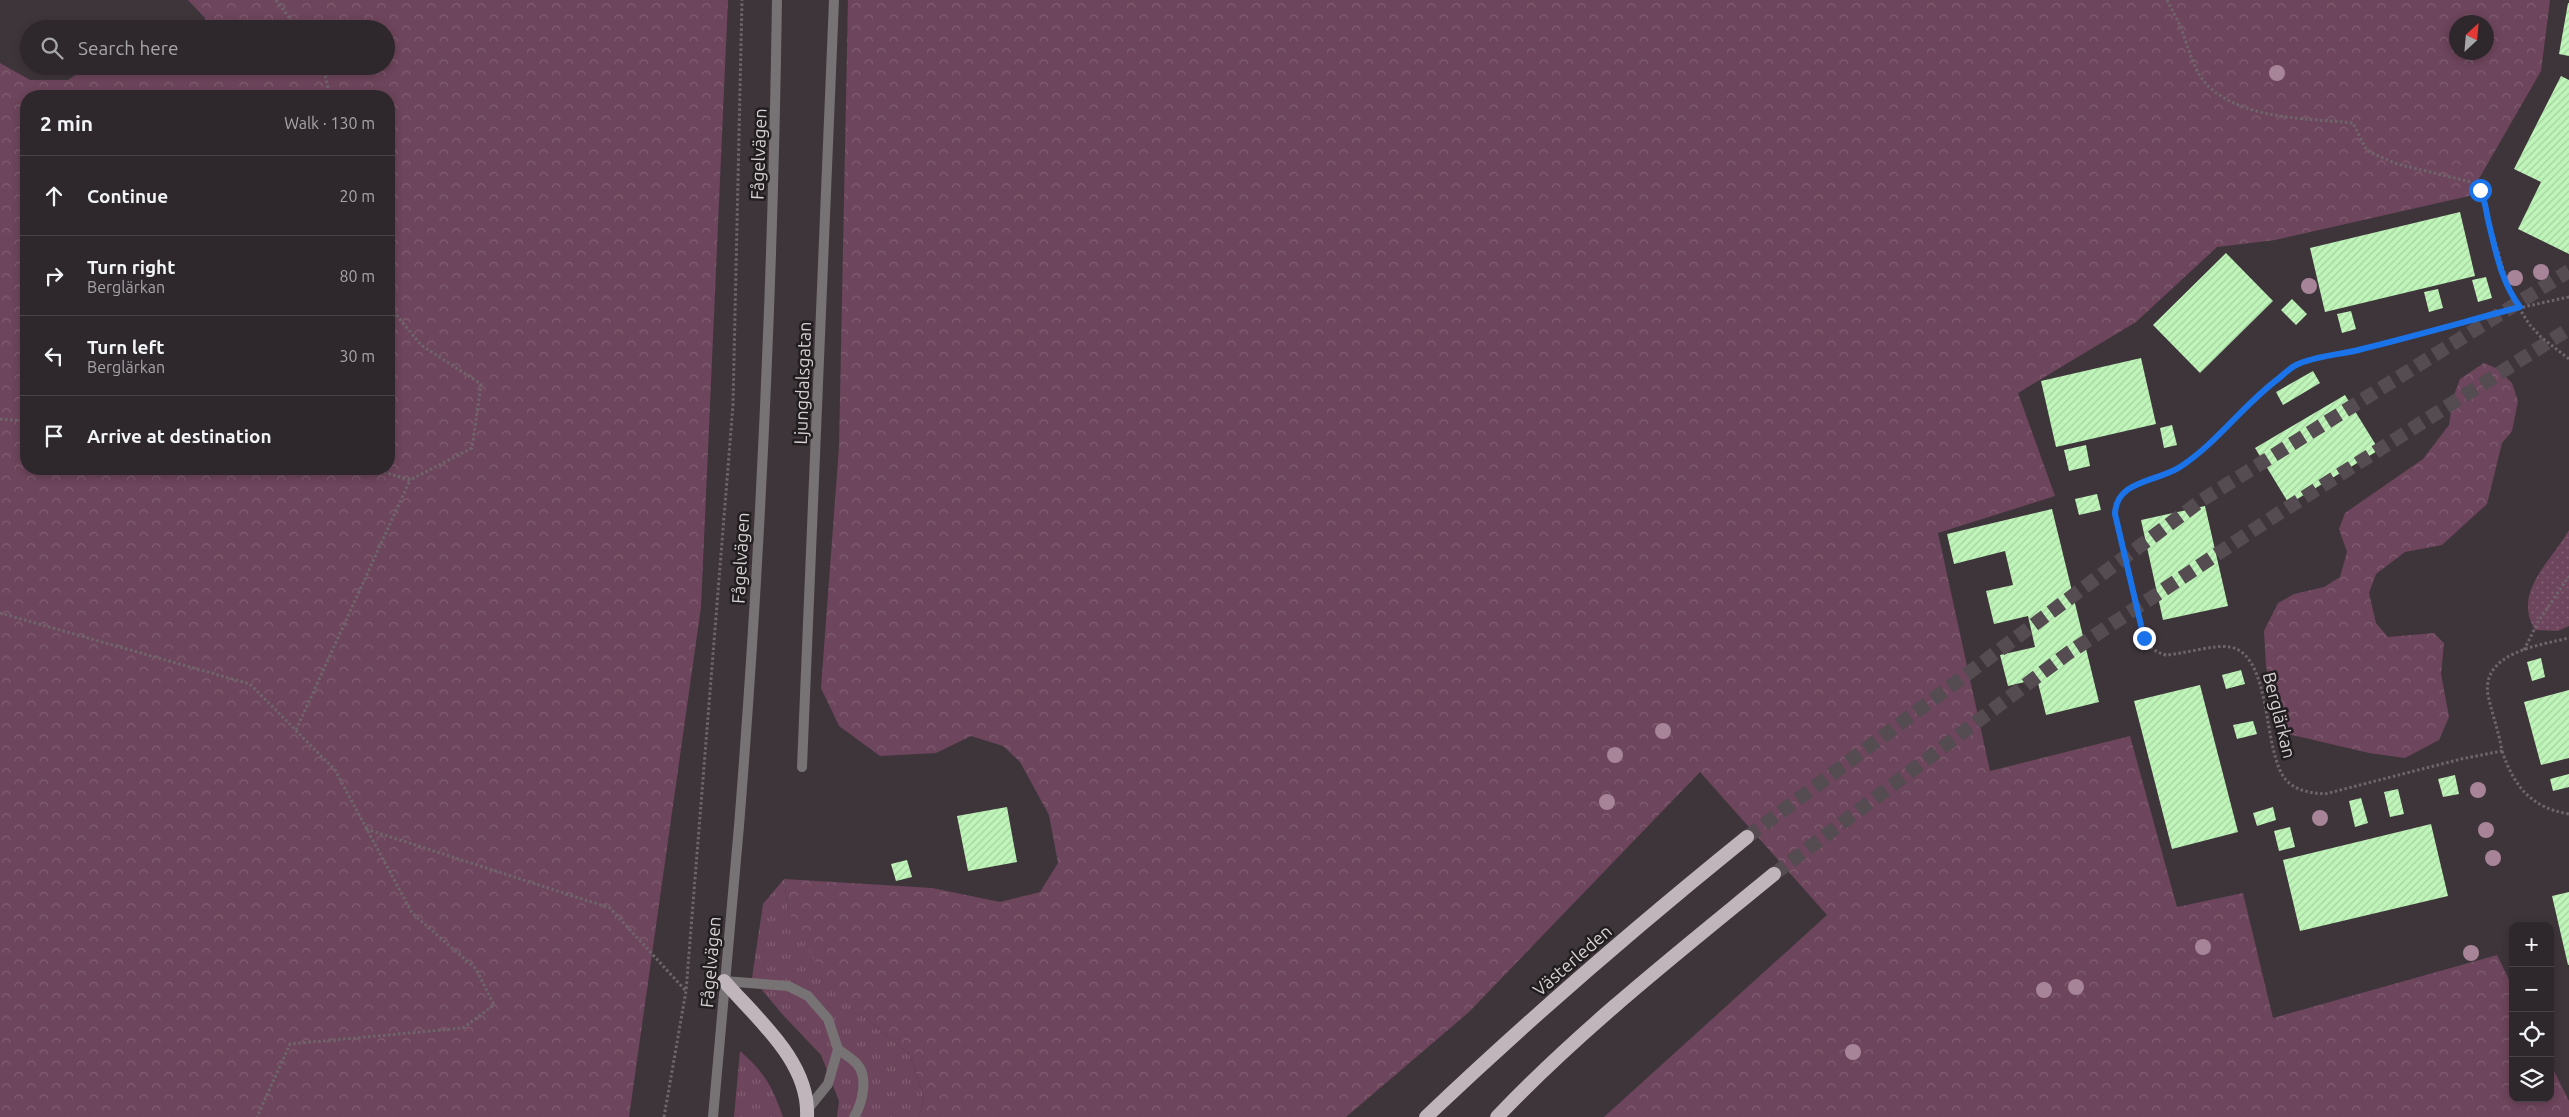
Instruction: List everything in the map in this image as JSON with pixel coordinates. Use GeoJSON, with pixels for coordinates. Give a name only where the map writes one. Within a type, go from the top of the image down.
{"type":"FeatureCollection","features":[{"type":"Feature","properties":{"kind":"highway","name":"Västerleden"},"geometry":{"type":"LineString","coordinates":[[1426,1117],[1498,1048],[1690,883],[1747,837]]}},
{"type":"Feature","properties":{"kind":"highway"},"geometry":{"type":"LineString","coordinates":[[1497,1117],[1523,1090],[1629,993],[1774,874]]}},
{"type":"Feature","properties":{"kind":"highway"},"geometry":{"type":"LineString","coordinates":[[724,982],[794,1064],[809,1114]]}},
{"type":"Feature","properties":{"kind":"street","name":"Fågelvägen"},"geometry":{"type":"LineString","coordinates":[[712,1117],[749,682],[767,363],[777,0]]}},
{"type":"Feature","properties":{"kind":"street","name":"Ljungdalsgatan"},"geometry":{"type":"LineString","coordinates":[[802,767],[834,0]]}},
{"type":"Feature","properties":{"kind":"street"},"geometry":{"type":"LineString","coordinates":[[724,982],[788,986],[808,996],[828,1020],[838,1049],[858,1065],[864,1085],[861,1106],[854,1117]]}},
{"type":"Feature","properties":{"kind":"street"},"geometry":{"type":"LineString","coordinates":[[809,1114],[828,1084],[838,1049]]}},
{"type":"Feature","properties":{"kind":"path"},"geometry":{"type":"LineString","coordinates":[[276,0],[291,20]]}},
{"type":"Feature","properties":{"kind":"path"},"geometry":{"type":"LineString","coordinates":[[664,1117],[686,991],[733,405],[742,0]]}},
{"type":"Feature","properties":{"kind":"path"},"geometry":{"type":"LineString","coordinates":[[2167,0],[2182,30],[2194,64],[2208,85],[2230,100],[2251,110],[2354,123],[2367,151],[2397,164],[2471,182],[2480,190],[2486,203],[2504,279],[2510,293],[2529,324],[2541,337],[2569,359]]}},
{"type":"Feature","properties":{"kind":"path"},"geometry":{"type":"LineString","coordinates":[[325,75],[329,90]]}},
{"type":"Feature","properties":{"kind":"path","name":"Berglärkan"},"geometry":{"type":"LineString","coordinates":[[2502,751],[2461,759],[2325,794],[2308,792],[2286,781],[2278,768],[2254,668],[2245,654],[2231,647],[2219,646],[2166,655],[2159,654],[2144,638],[2115,514],[2116,502],[2121,494],[2131,487],[2166,476],[2195,456],[2263,390],[2296,365],[2325,355],[2360,350],[2520,307],[2569,297]]}},
{"type":"Feature","properties":{"kind":"path"},"geometry":{"type":"LineString","coordinates":[[296,730],[410,480],[472,448],[481,384],[422,345],[395,313]]}},
{"type":"Feature","properties":{"kind":"path"},"geometry":{"type":"LineString","coordinates":[[0,419],[20,421]]}},
{"type":"Feature","properties":{"kind":"path"},"geometry":{"type":"LineString","coordinates":[[394,475],[410,480]]}},
{"type":"Feature","properties":{"kind":"path"},"geometry":{"type":"LineString","coordinates":[[2524,650],[2538,622],[2569,576]]}},
{"type":"Feature","properties":{"kind":"path"},"geometry":{"type":"LineString","coordinates":[[0,613],[250,684],[335,770],[412,913],[476,969],[494,1005],[464,1028],[290,1044],[257,1117]]}},
{"type":"Feature","properties":{"kind":"path"},"geometry":{"type":"LineString","coordinates":[[2569,638],[2511,655],[2499,664],[2488,684],[2488,693],[2502,751],[2510,773],[2532,800],[2546,810],[2569,814]]}},
{"type":"Feature","properties":{"kind":"path"},"geometry":{"type":"LineString","coordinates":[[366,829],[610,908],[686,991]]}},
{"type":"Feature","properties":{"kind":"green space"},"geometry":{"type":"Polygon","coordinates":[[[188,0],[728,0],[701,607],[629,1117],[0,1117],[0,63],[30,80],[68,80],[75,75],[395,75],[395,20],[205,20],[188,0]]]}},
{"type":"Feature","properties":{"kind":"green space"},"geometry":{"type":"Polygon","coordinates":[[[848,0],[2550,0],[2541,71],[2469,196],[2275,240],[2217,247],[2136,322],[2018,393],[2055,496],[1938,533],[1990,771],[2130,736],[2177,907],[2243,893],[2273,1018],[2497,955],[2509,980],[2509,1102],[2554,1102],[2554,1071],[2569,1101],[2569,1117],[1604,1117],[1827,915],[1700,772],[1469,1012],[1346,1117],[919,1117],[924,1097],[910,1055],[861,1014],[821,972],[788,911],[784,879],[932,888],[1000,902],[1040,892],[1058,863],[1049,815],[1020,762],[1003,746],[971,736],[936,753],[880,756],[839,726],[821,688],[839,447],[848,0]]]}},
{"type":"Feature","properties":{"kind":"green space"},"geometry":{"type":"Polygon","coordinates":[[[2484,363],[2498,369],[2512,383],[2518,401],[2512,431],[2502,443],[2487,504],[2442,545],[2405,552],[2376,574],[2369,593],[2376,623],[2388,637],[2434,633],[2444,643],[2441,674],[2449,717],[2439,740],[2405,758],[2369,753],[2288,734],[2275,707],[2266,666],[2264,631],[2278,603],[2294,594],[2324,587],[2340,577],[2347,552],[2339,529],[2345,513],[2423,459],[2449,425],[2453,398],[2460,379],[2484,363]]]}},
{"type":"Feature","properties":{"kind":"green space"},"geometry":{"type":"Polygon","coordinates":[[[2569,530],[2569,626],[2558,631],[2535,630],[2529,616],[2528,603],[2531,590],[2544,566],[2569,530]]]}},
{"type":"Feature","properties":{"kind":"green space"},"geometry":{"type":"Polygon","coordinates":[[[784,879],[788,911],[861,1014],[910,1055],[924,1097],[919,1117],[837,1117],[839,1101],[821,1055],[783,1015],[752,978],[763,904],[784,879]]]}},
{"type":"Feature","properties":{"kind":"green space"},"geometry":{"type":"Polygon","coordinates":[[[740,1051],[762,1073],[783,1117],[734,1117],[740,1051]]]}},
{"type":"Feature","properties":{"kind":"building"},"geometry":{"type":"Polygon","coordinates":[[[2569,3],[2569,56],[2559,54],[2569,3]]]}},
{"type":"Feature","properties":{"kind":"building"},"geometry":{"type":"Polygon","coordinates":[[[2561,76],[2569,80],[2569,254],[2518,229],[2541,182],[2514,169],[2561,76]]]}},
{"type":"Feature","properties":{"kind":"building"},"geometry":{"type":"Polygon","coordinates":[[[2460,212],[2475,276],[2325,312],[2310,248],[2460,212]]]}},
{"type":"Feature","properties":{"kind":"building"},"geometry":{"type":"Polygon","coordinates":[[[2226,253],[2273,301],[2200,373],[2153,325],[2226,253]]]}},
{"type":"Feature","properties":{"kind":"building"},"geometry":{"type":"Polygon","coordinates":[[[2486,277],[2492,298],[2478,302],[2472,280],[2486,277]]]}},
{"type":"Feature","properties":{"kind":"building"},"geometry":{"type":"Polygon","coordinates":[[[2438,289],[2443,308],[2429,312],[2424,292],[2438,289]]]}},
{"type":"Feature","properties":{"kind":"building"},"geometry":{"type":"Polygon","coordinates":[[[2292,299],[2307,314],[2296,325],[2281,310],[2292,299]]]}},
{"type":"Feature","properties":{"kind":"building"},"geometry":{"type":"Polygon","coordinates":[[[2351,311],[2356,329],[2342,333],[2337,314],[2351,311]]]}},
{"type":"Feature","properties":{"kind":"building"},"geometry":{"type":"Polygon","coordinates":[[[2141,358],[2156,424],[2056,447],[2041,381],[2141,358]]]}},
{"type":"Feature","properties":{"kind":"building"},"geometry":{"type":"Polygon","coordinates":[[[2313,371],[2320,383],[2283,405],[2276,392],[2313,371]]]}},
{"type":"Feature","properties":{"kind":"building"},"geometry":{"type":"Polygon","coordinates":[[[2345,395],[2379,450],[2289,504],[2255,448],[2345,395]]]}},
{"type":"Feature","properties":{"kind":"building"},"geometry":{"type":"Polygon","coordinates":[[[2172,425],[2177,445],[2164,448],[2160,428],[2172,425]]]}},
{"type":"Feature","properties":{"kind":"building"},"geometry":{"type":"Polygon","coordinates":[[[2086,445],[2090,466],[2069,471],[2064,450],[2086,445]]]}},
{"type":"Feature","properties":{"kind":"building"},"geometry":{"type":"Polygon","coordinates":[[[2097,494],[2101,510],[2079,515],[2075,499],[2097,494]]]}},
{"type":"Feature","properties":{"kind":"building"},"geometry":{"type":"Polygon","coordinates":[[[2205,506],[2228,606],[2163,620],[2141,520],[2205,506]]]}},
{"type":"Feature","properties":{"kind":"building"},"geometry":{"type":"Polygon","coordinates":[[[2052,509],[2099,702],[2046,715],[2037,679],[2008,686],[2000,655],[2035,647],[2028,616],[1994,624],[1986,591],[2013,585],[2005,551],[1954,564],[1947,534],[2052,509]]]}},
{"type":"Feature","properties":{"kind":"building"},"geometry":{"type":"Polygon","coordinates":[[[2541,658],[2545,677],[2532,681],[2527,662],[2541,658]]]}},
{"type":"Feature","properties":{"kind":"building"},"geometry":{"type":"Polygon","coordinates":[[[2241,670],[2245,684],[2226,689],[2222,675],[2241,670]]]}},
{"type":"Feature","properties":{"kind":"building"},"geometry":{"type":"Polygon","coordinates":[[[2200,685],[2238,832],[2172,849],[2134,701],[2200,685]]]}},
{"type":"Feature","properties":{"kind":"building"},"geometry":{"type":"Polygon","coordinates":[[[2569,690],[2569,758],[2541,765],[2524,702],[2569,690]]]}},
{"type":"Feature","properties":{"kind":"building"},"geometry":{"type":"Polygon","coordinates":[[[2253,721],[2257,734],[2237,739],[2233,725],[2253,721]]]}},
{"type":"Feature","properties":{"kind":"building"},"geometry":{"type":"Polygon","coordinates":[[[2569,774],[2569,787],[2553,791],[2550,779],[2569,774]]]}},
{"type":"Feature","properties":{"kind":"building"},"geometry":{"type":"Polygon","coordinates":[[[2455,775],[2459,794],[2443,797],[2438,779],[2455,775]]]}},
{"type":"Feature","properties":{"kind":"building"},"geometry":{"type":"Polygon","coordinates":[[[2398,789],[2404,814],[2390,817],[2384,792],[2398,789]]]}},
{"type":"Feature","properties":{"kind":"building"},"geometry":{"type":"Polygon","coordinates":[[[2361,798],[2368,823],[2355,827],[2349,801],[2361,798]]]}},
{"type":"Feature","properties":{"kind":"building"},"geometry":{"type":"Polygon","coordinates":[[[1007,807],[1017,862],[968,871],[957,816],[1007,807]]]}},
{"type":"Feature","properties":{"kind":"building"},"geometry":{"type":"Polygon","coordinates":[[[2273,807],[2276,820],[2257,826],[2253,813],[2273,807]]]}},
{"type":"Feature","properties":{"kind":"building"},"geometry":{"type":"Polygon","coordinates":[[[2431,824],[2448,896],[2300,931],[2283,860],[2431,824]]]}},
{"type":"Feature","properties":{"kind":"building"},"geometry":{"type":"Polygon","coordinates":[[[2290,827],[2295,847],[2279,851],[2274,831],[2290,827]]]}},
{"type":"Feature","properties":{"kind":"building"},"geometry":{"type":"Polygon","coordinates":[[[907,860],[912,877],[896,881],[891,864],[907,860]]]}},
{"type":"Feature","properties":{"kind":"building"},"geometry":{"type":"Polygon","coordinates":[[[2569,892],[2569,965],[2568,965],[2552,896],[2569,892]]]}},
{"type":"Feature","properties":{"kind":"tunnel"},"geometry":{"type":"LineString","coordinates":[[1747,837],[2202,500],[2569,271]]}},
{"type":"Feature","properties":{"kind":"tunnel"},"geometry":{"type":"LineString","coordinates":[[1774,874],[2067,654],[2270,519],[2569,329]]}},
{"type":"Feature","properties":{"kind":"route"},"geometry":{"type":"LineString","coordinates":[[2144,638],[2115,514],[2116,502],[2121,494],[2131,487],[2166,476],[2195,456],[2263,390],[2296,365],[2325,355],[2360,350],[2520,307],[2510,293],[2504,279],[2486,203],[2480,190]]}}]}
